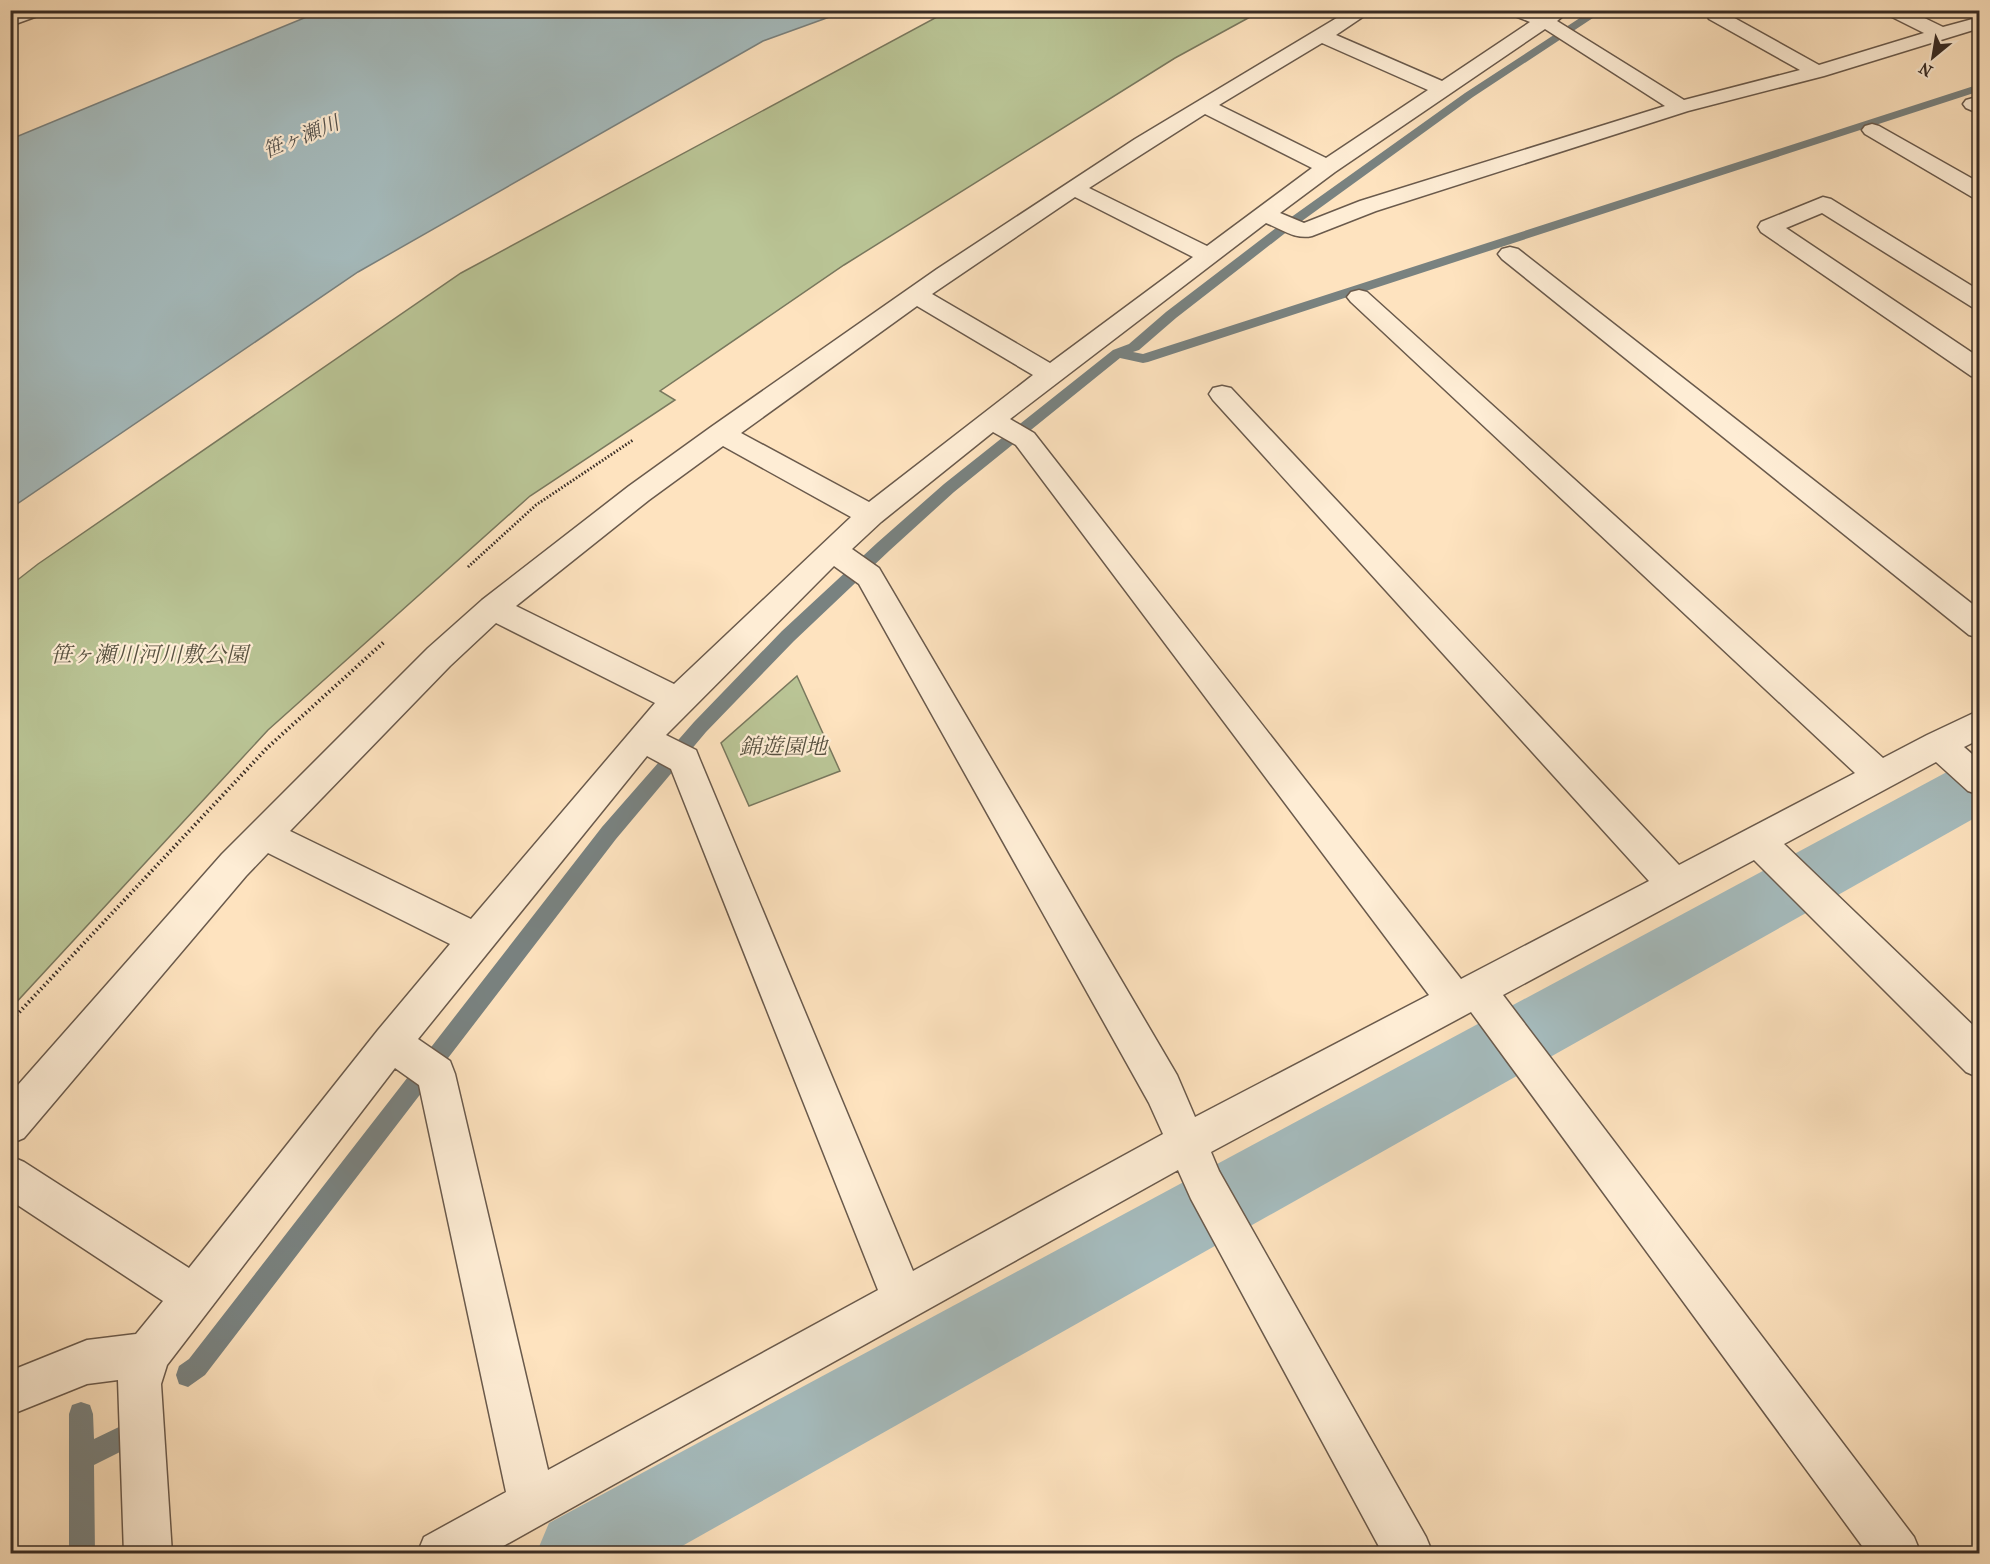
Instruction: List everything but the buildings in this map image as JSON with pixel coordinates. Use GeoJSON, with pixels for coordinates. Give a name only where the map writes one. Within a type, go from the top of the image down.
{"type":"FeatureCollection","features":[{"type":"Feature","properties":{"kind":"street"},"geometry":{"type":"LineString","coordinates":[[10,21],[36,10]]}},
{"type":"Feature","properties":{"kind":"street"},"geometry":{"type":"LineString","coordinates":[[10,1124],[234,865],[439,657],[493,608],[639,493],[720,433],[916,295],[1203,105],[1364,10]]}},
{"type":"Feature","properties":{"kind":"street"},"geometry":{"type":"LineString","coordinates":[[1723,10],[1716,15],[1817,72]]}},
{"type":"Feature","properties":{"kind":"street"},"geometry":{"type":"LineString","coordinates":[[1893,10],[1941,34]]}},
{"type":"Feature","properties":{"kind":"street"},"geometry":{"type":"LineString","coordinates":[[148,1554],[139,1384],[148,1354],[192,1295],[413,1058],[475,939],[664,749],[678,700],[850,562],[871,515],[1007,428],[1050,374],[1208,255],[1328,185],[1443,88],[1549,21],[1681,107]]}},
{"type":"Feature","properties":{"kind":"street"},"geometry":{"type":"LineString","coordinates":[[1270,217],[1304,231],[1368,206],[1681,107],[1817,72],[1980,22]]}},
{"type":"Feature","properties":{"kind":"street"},"geometry":{"type":"LineString","coordinates":[[1320,35],[1443,88]]}},
{"type":"Feature","properties":{"kind":"street"},"geometry":{"type":"LineString","coordinates":[[1203,105],[1328,185],[1368,206]]}},
{"type":"Feature","properties":{"kind":"street"},"geometry":{"type":"LineString","coordinates":[[1872,130],[1980,192]]}},
{"type":"Feature","properties":{"kind":"street"},"geometry":{"type":"LineString","coordinates":[[1075,189],[1208,255]]}},
{"type":"Feature","properties":{"kind":"street"},"geometry":{"type":"LineString","coordinates":[[1980,302],[1824,204],[1769,227],[1980,370]]}},
{"type":"Feature","properties":{"kind":"street"},"geometry":{"type":"LineString","coordinates":[[1510,254],[1980,627]]}},
{"type":"Feature","properties":{"kind":"street"},"geometry":{"type":"LineString","coordinates":[[916,295],[1050,374]]}},
{"type":"Feature","properties":{"kind":"street"},"geometry":{"type":"LineString","coordinates":[[1359,297],[1880,775]]}},
{"type":"Feature","properties":{"kind":"street"},"geometry":{"type":"LineString","coordinates":[[1222,394],[1674,884]]}},
{"type":"Feature","properties":{"kind":"street"},"geometry":{"type":"LineString","coordinates":[[1007,428],[1465,995],[1513,1040],[1897,1554]]}},
{"type":"Feature","properties":{"kind":"street"},"geometry":{"type":"LineString","coordinates":[[720,433],[871,515]]}},
{"type":"Feature","properties":{"kind":"street"},"geometry":{"type":"LineString","coordinates":[[850,562],[1163,1089],[1205,1185],[1409,1554]]}},
{"type":"Feature","properties":{"kind":"street"},"geometry":{"type":"LineString","coordinates":[[493,608],[678,700]]}},
{"type":"Feature","properties":{"kind":"street"},"geometry":{"type":"LineString","coordinates":[[441,1554],[1187,1143],[1980,723]]}},
{"type":"Feature","properties":{"kind":"street"},"geometry":{"type":"LineString","coordinates":[[1938,744],[1975,777]]}},
{"type":"Feature","properties":{"kind":"street"},"geometry":{"type":"LineString","coordinates":[[664,749],[688,771],[903,1298]]}},
{"type":"Feature","properties":{"kind":"street"},"geometry":{"type":"LineString","coordinates":[[265,835],[475,939]]}},
{"type":"Feature","properties":{"kind":"street"},"geometry":{"type":"LineString","coordinates":[[1757,840],[1980,1059]]}},
{"type":"Feature","properties":{"kind":"street"},"geometry":{"type":"LineString","coordinates":[[413,1058],[436,1074],[532,1503]]}},
{"type":"Feature","properties":{"kind":"street"},"geometry":{"type":"LineString","coordinates":[[10,1176],[192,1295]]}},
{"type":"Feature","properties":{"kind":"street"},"geometry":{"type":"LineString","coordinates":[[10,1393],[87,1362],[148,1354]]}},
{"type":"Feature","properties":{"kind":"green space","name":"笹ヶ瀬川河川敷公園"},"geometry":{"type":"Polygon","coordinates":[[[948,11],[1261,11],[1175,58],[844,265],[660,391],[675,400],[530,496],[268,730],[11,1008],[11,585],[38,564],[461,273],[948,11]]]}},
{"type":"Feature","properties":{"kind":"green space","name":"錦遊園地"},"geometry":{"type":"Polygon","coordinates":[[[797,676],[840,771],[749,806],[721,743],[797,676]]]}},
{"type":"Feature","properties":{"kind":"water","name":"笹ヶ瀬川"},"geometry":{"type":"Polygon","coordinates":[[[321,11],[846,11],[763,41],[358,272],[11,508],[11,139],[321,11]]]}},
{"type":"Feature","properties":{"kind":"waterway"},"geometry":{"type":"LineString","coordinates":[[1118,353],[1134,347],[1171,315],[1280,231],[1469,95],[1600,10]]}},
{"type":"Feature","properties":{"kind":"waterway"},"geometry":{"type":"LineString","coordinates":[[1118,353],[1143,359],[1980,87]]}},
{"type":"Feature","properties":{"kind":"waterway"},"geometry":{"type":"LineString","coordinates":[[188,1375],[197,1367],[609,833],[700,727],[788,636],[883,547],[949,488],[1118,353]]}},
{"type":"Feature","properties":{"kind":"waterway"},"geometry":{"type":"LineString","coordinates":[[580,1554],[1980,784]]}},
{"type":"Feature","properties":{"kind":"waterway"},"geometry":{"type":"LineString","coordinates":[[81,1414],[81,1458]]}},
{"type":"Feature","properties":{"kind":"waterway"},"geometry":{"type":"LineString","coordinates":[[81,1458],[121,1438]]}},
{"type":"Feature","properties":{"kind":"waterway"},"geometry":{"type":"LineString","coordinates":[[81,1458],[82,1554]]}}]}
